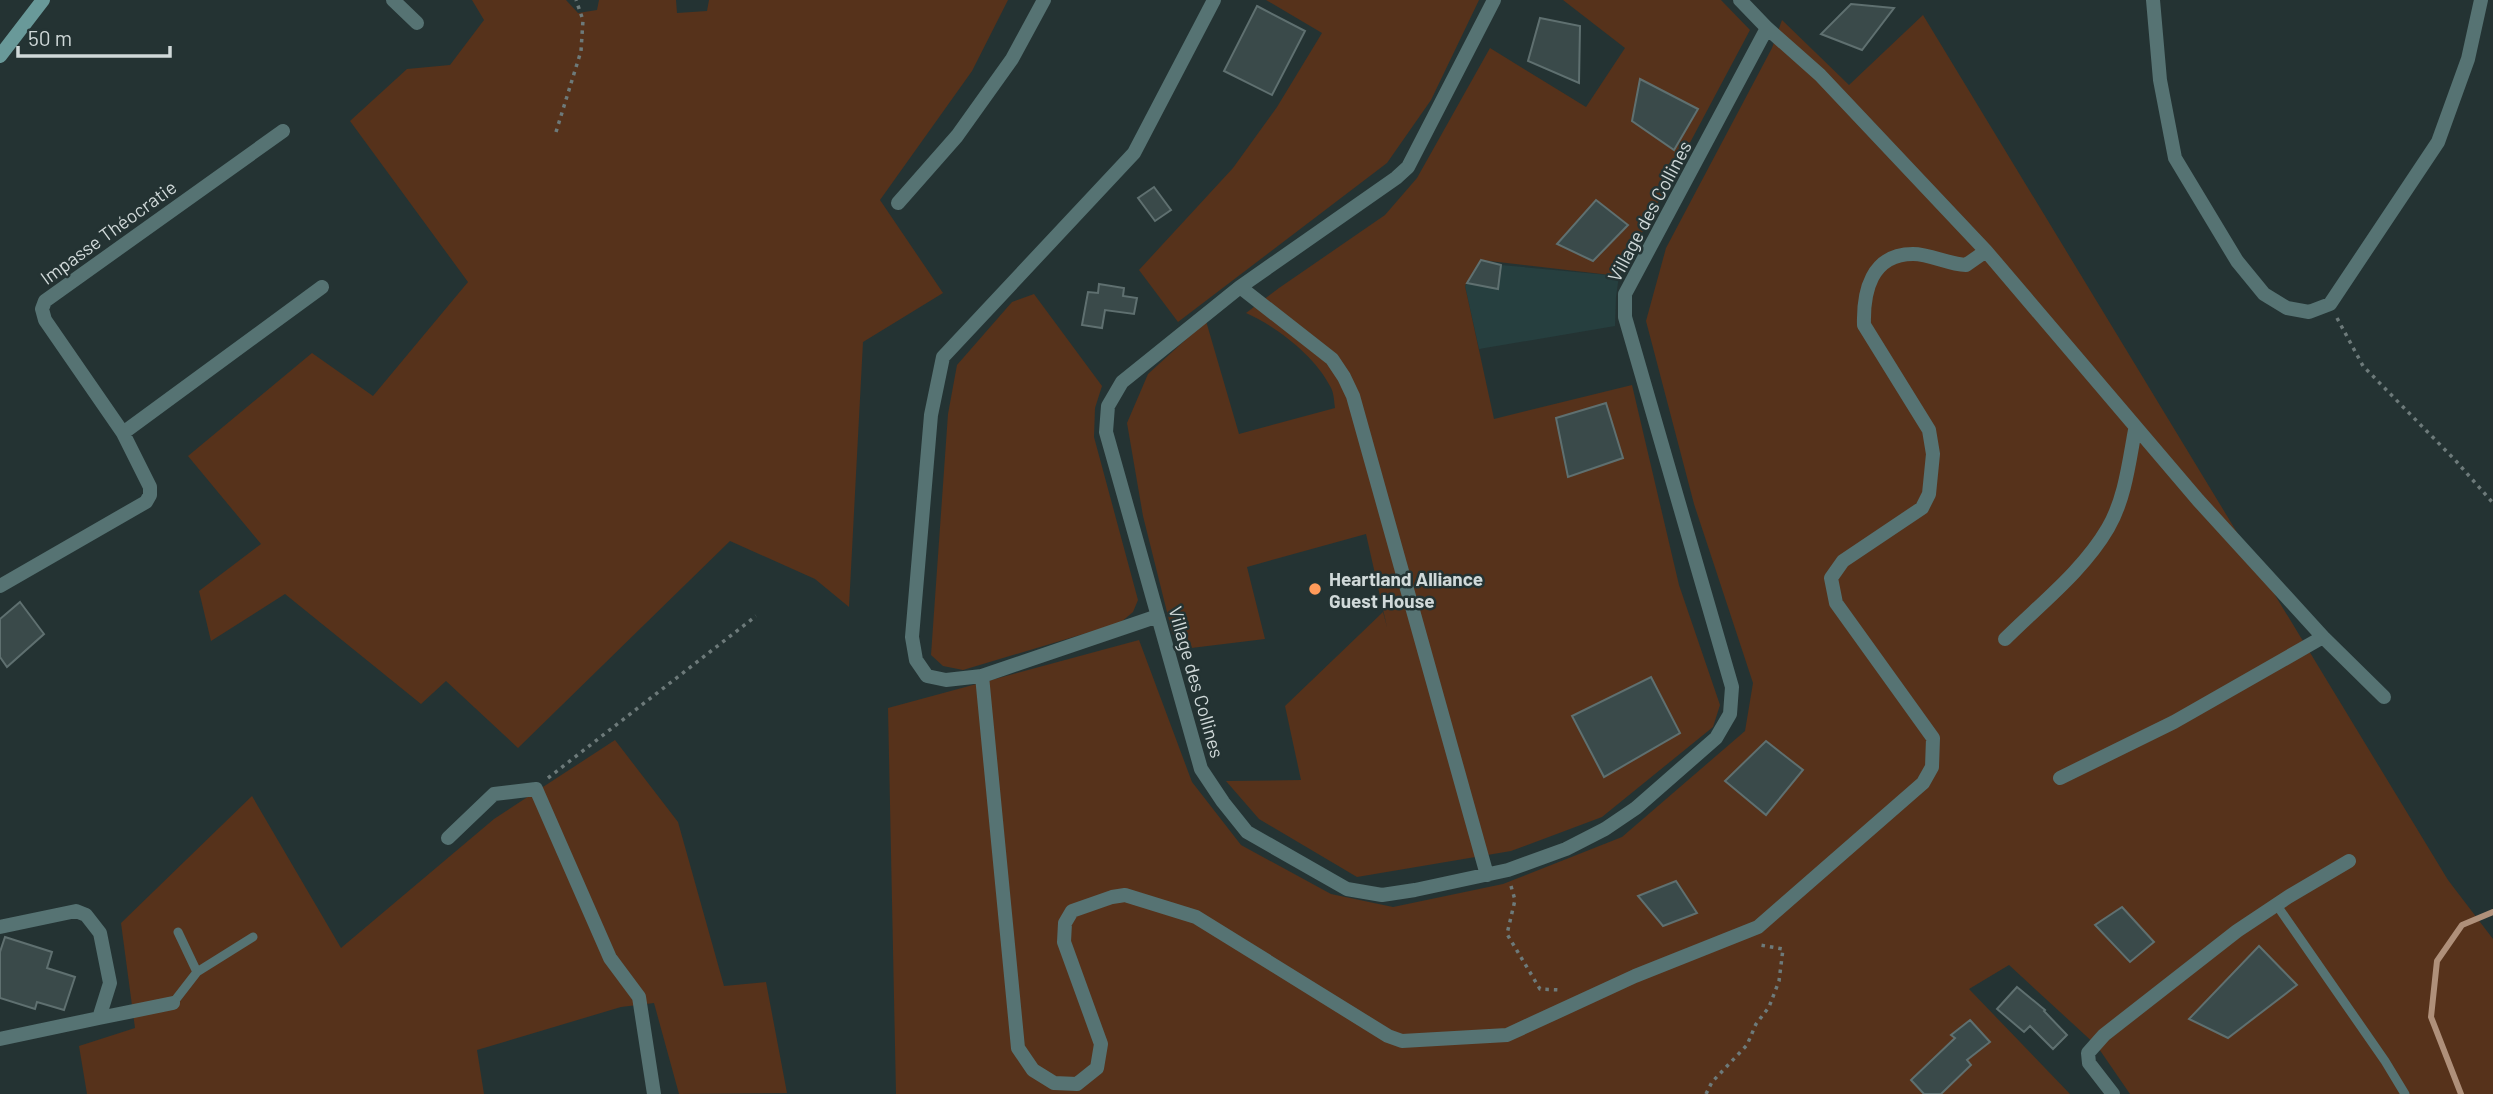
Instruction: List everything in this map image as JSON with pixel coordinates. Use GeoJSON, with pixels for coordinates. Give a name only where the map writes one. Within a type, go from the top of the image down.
{"type":"FeatureCollection","features":[{"type":"Feature","properties":{"kind":"street"},"geometry":{"type":"LineString","coordinates":[[0,56],[43,0]]}},
{"type":"Feature","properties":{"kind":"street"},"geometry":{"type":"LineString","coordinates":[[393,0],[417,23]]}},
{"type":"Feature","properties":{"kind":"street"},"geometry":{"type":"LineString","coordinates":[[898,203],[965,125],[1012,59],[1044,0]]}},
{"type":"Feature","properties":{"kind":"street"},"geometry":{"type":"LineString","coordinates":[[1158,616],[982,676],[946,680],[927,676],[916,660],[912,637],[931,415],[943,357],[1134,152],[1214,0]]}},
{"type":"Feature","properties":{"kind":"street","name":"Village des Collines"},"geometry":{"type":"LineString","coordinates":[[1494,0],[1408,167],[1240,287],[1122,382],[1108,407],[1106,432],[1202,769],[1247,832],[1347,889],[1382,895],[1508,870],[1566,849],[1605,829],[1636,808],[1716,738],[1730,714],[1732,687],[1625,317],[1625,294],[1767,28]]}},
{"type":"Feature","properties":{"kind":"street"},"geometry":{"type":"LineString","coordinates":[[1740,0],[1820,75],[1986,251],[2136,430],[2323,637],[2384,697]]}},
{"type":"Feature","properties":{"kind":"street"},"geometry":{"type":"LineString","coordinates":[[2153,0],[2160,80],[2175,158],[2237,261],[2264,294],[2287,308],[2309,312],[2330,304],[2438,142],[2468,58],[2481,0]]}},
{"type":"Feature","properties":{"kind":"street","name":"Impasse Théocratie"},"geometry":{"type":"LineString","coordinates":[[0,586],[146,502],[150,495],[150,487],[122,433],[45,320],[42,309],[45,301],[283,131]]}},
{"type":"Feature","properties":{"kind":"street"},"geometry":{"type":"LineString","coordinates":[[982,676],[1018,1048],[1033,1070],[1054,1083],[1077,1084],[1097,1068],[1101,1044],[1064,942],[1065,923],[1072,911],[1125,895],[1196,918],[1388,1036],[1402,1041],[1507,1035],[1635,976],[1758,927],[1923,783],[1932,766],[1933,738],[1836,603],[1831,578],[1843,561],[1922,508],[1929,494],[1933,454],[1929,430],[1864,325],[1864,305],[1870,278],[1888,260],[1912,254],[1966,265],[1986,251]]}},
{"type":"Feature","properties":{"kind":"street"},"geometry":{"type":"LineString","coordinates":[[122,433],[321,287]]}},
{"type":"Feature","properties":{"kind":"street"},"geometry":{"type":"LineString","coordinates":[[1240,287],[1332,359],[1353,396],[1487,875]]}},
{"type":"Feature","properties":{"kind":"street"},"geometry":{"type":"LineString","coordinates":[[2005,639],[2087,559],[2109,527],[2122,492],[2136,430]]}},
{"type":"Feature","properties":{"kind":"street"},"geometry":{"type":"LineString","coordinates":[[2060,778],[2174,722],[2323,637]]}},
{"type":"Feature","properties":{"kind":"street"},"geometry":{"type":"LineString","coordinates":[[448,838],[494,794],[536,789],[610,958],[639,998],[654,1094]]}},
{"type":"Feature","properties":{"kind":"street"},"geometry":{"type":"LineString","coordinates":[[2113,1094],[2089,1063],[2088,1053],[2104,1035],[2237,931],[2276,904],[2349,861]]}},
{"type":"Feature","properties":{"kind":"street"},"geometry":{"type":"LineString","coordinates":[[0,927],[76,911],[86,915],[100,933],[110,983],[99,1018]]}},
{"type":"Feature","properties":{"kind":"street"},"geometry":{"type":"LineString","coordinates":[[0,1039],[173,1003]]}},
{"type":"Feature","properties":{"kind":"lane"},"geometry":{"type":"LineString","coordinates":[[2276,904],[2405,1094]]}},
{"type":"Feature","properties":{"kind":"lane"},"geometry":{"type":"LineString","coordinates":[[178,932],[197,972]]}},
{"type":"Feature","properties":{"kind":"lane"},"geometry":{"type":"LineString","coordinates":[[173,1003],[197,972],[253,937]]}},
{"type":"Feature","properties":{"kind":"path"},"geometry":{"type":"LineString","coordinates":[[556,132],[581,51],[583,20],[576,0]]}},
{"type":"Feature","properties":{"kind":"path"},"geometry":{"type":"LineString","coordinates":[[2330,304],[2363,366],[2493,503]]}},
{"type":"Feature","properties":{"kind":"path"},"geometry":{"type":"LineString","coordinates":[[536,789],[573,757],[756,616]]}},
{"type":"Feature","properties":{"kind":"shaded area"},"geometry":{"type":"Polygon","coordinates":[[[472,0],[566,0],[578,13],[597,10],[599,0],[676,0],[677,13],[707,11],[709,0],[1008,0],[972,71],[880,200],[943,293],[863,342],[849,607],[815,579],[730,541],[518,748],[446,681],[421,704],[285,594],[211,641],[199,591],[261,544],[188,456],[312,353],[373,396],[468,282],[350,121],[407,69],[450,65],[484,20],[472,0]]]}},
{"type":"Feature","properties":{"kind":"shaded area"},"geometry":{"type":"Polygon","coordinates":[[[1266,0],[1479,0],[1431,100],[1387,163],[1178,322],[1139,270],[1233,168],[1277,107],[1322,33],[1266,0]]]}},
{"type":"Feature","properties":{"kind":"shaded area"},"geometry":{"type":"Polygon","coordinates":[[[1563,0],[1721,0],[1750,30],[1619,276],[1481,260],[1465,286],[1494,419],[1632,385],[1679,585],[1720,705],[1713,727],[1602,817],[1511,851],[1357,877],[1259,819],[1226,781],[1301,780],[1285,706],[1383,612],[1387,627],[1366,534],[1247,567],[1265,639],[1183,649],[1172,632],[1143,516],[1127,423],[1148,374],[1206,321],[1239,434],[1335,408],[1331,388],[1305,353],[1282,334],[1246,313],[1385,215],[1417,178],[1490,48],[1586,107],[1625,48],[1563,0]]]}},
{"type":"Feature","properties":{"kind":"shaded area"},"geometry":{"type":"Polygon","coordinates":[[[1923,15],[2448,880],[2493,939],[2493,1094],[2130,1094],[2097,1046],[2009,965],[1969,989],[2070,1094],[896,1094],[888,708],[1139,640],[1192,782],[1241,845],[1331,894],[1393,907],[1503,884],[1622,837],[1745,731],[1753,683],[1694,504],[1646,321],[1666,248],[1772,48],[1782,20],[1849,85],[1923,15]]]}},
{"type":"Feature","properties":{"kind":"shaded area"},"geometry":{"type":"Polygon","coordinates":[[[1481,260],[1501,265],[1619,276],[1615,326],[1479,349],[1465,286],[1481,260]]]}},
{"type":"Feature","properties":{"kind":"shaded area"},"geometry":{"type":"Polygon","coordinates":[[[1034,294],[1102,386],[1095,408],[1094,437],[1138,600],[1133,612],[1120,623],[963,670],[943,666],[931,655],[948,414],[957,365],[1012,302],[1034,294]]]}},
{"type":"Feature","properties":{"kind":"shaded area"},"geometry":{"type":"Polygon","coordinates":[[[615,740],[678,822],[724,986],[766,982],[787,1093],[679,1094],[654,1003],[621,1007],[477,1050],[484,1094],[87,1094],[79,1046],[135,1028],[121,923],[252,796],[341,948],[494,819],[615,740]]]}},
{"type":"Feature","properties":{"kind":"building"},"geometry":{"type":"Polygon","coordinates":[[[1851,4],[1894,8],[1862,50],[1821,34],[1851,4]]]}},
{"type":"Feature","properties":{"kind":"building"},"geometry":{"type":"Polygon","coordinates":[[[1257,6],[1305,31],[1272,95],[1224,71],[1257,6]]]}},
{"type":"Feature","properties":{"kind":"building"},"geometry":{"type":"Polygon","coordinates":[[[1540,18],[1580,26],[1579,83],[1528,61],[1540,18]]]}},
{"type":"Feature","properties":{"kind":"building"},"geometry":{"type":"Polygon","coordinates":[[[1640,79],[1698,109],[1674,150],[1632,121],[1640,79]]]}},
{"type":"Feature","properties":{"kind":"building"},"geometry":{"type":"Polygon","coordinates":[[[1154,187],[1171,210],[1155,221],[1138,198],[1154,187]]]}},
{"type":"Feature","properties":{"kind":"building"},"geometry":{"type":"Polygon","coordinates":[[[1596,200],[1628,225],[1593,261],[1557,244],[1596,200]]]}},
{"type":"Feature","properties":{"kind":"building"},"geometry":{"type":"Polygon","coordinates":[[[1481,260],[1501,265],[1498,289],[1467,283],[1481,260]]]}},
{"type":"Feature","properties":{"kind":"building"},"geometry":{"type":"Polygon","coordinates":[[[1099,284],[1124,288],[1123,296],[1137,298],[1134,314],[1105,310],[1102,328],[1082,325],[1088,292],[1098,293],[1099,284]]]}},
{"type":"Feature","properties":{"kind":"building"},"geometry":{"type":"Polygon","coordinates":[[[1606,403],[1623,458],[1568,477],[1556,418],[1606,403]]]}},
{"type":"Feature","properties":{"kind":"building"},"geometry":{"type":"Polygon","coordinates":[[[20,602],[44,634],[7,667],[0,657],[0,619],[20,602]]]}},
{"type":"Feature","properties":{"kind":"building"},"geometry":{"type":"Polygon","coordinates":[[[1651,677],[1680,733],[1604,777],[1572,716],[1651,677]]]}},
{"type":"Feature","properties":{"kind":"building"},"geometry":{"type":"Polygon","coordinates":[[[1766,741],[1803,770],[1766,815],[1725,781],[1766,741]]]}},
{"type":"Feature","properties":{"kind":"building"},"geometry":{"type":"Polygon","coordinates":[[[1676,881],[1697,913],[1663,926],[1638,896],[1676,881]]]}},
{"type":"Feature","properties":{"kind":"building"},"geometry":{"type":"Polygon","coordinates":[[[2122,907],[2154,942],[2130,962],[2095,925],[2122,907]]]}},
{"type":"Feature","properties":{"kind":"building"},"geometry":{"type":"Polygon","coordinates":[[[5,937],[52,952],[47,968],[75,977],[64,1010],[37,1002],[35,1009],[0,998],[0,952],[5,937]]]}},
{"type":"Feature","properties":{"kind":"building"},"geometry":{"type":"Polygon","coordinates":[[[2259,946],[2297,985],[2228,1038],[2189,1019],[2259,946]]]}},
{"type":"Feature","properties":{"kind":"building"},"geometry":{"type":"Polygon","coordinates":[[[2017,987],[2045,1010],[2067,1035],[2053,1049],[2030,1026],[2024,1032],[1997,1009],[2017,987]]]}},
{"type":"Feature","properties":{"kind":"building"},"geometry":{"type":"Polygon","coordinates":[[[1970,1020],[1990,1042],[1967,1060],[1971,1065],[1941,1094],[1924,1094],[1911,1080],[1955,1038],[1951,1035],[1970,1020]]]}},
{"type":"Feature","properties":{"kind":"waterway"},"geometry":{"type":"LineString","coordinates":[[2461,1094],[2431,1017],[2437,961],[2462,925],[2493,912]]}},
{"type":"Feature","properties":{"kind":"place","name":"Heartland Alliance Guest House"},"geometry":{"type":"Point","coordinates":[1315,589]}}]}
